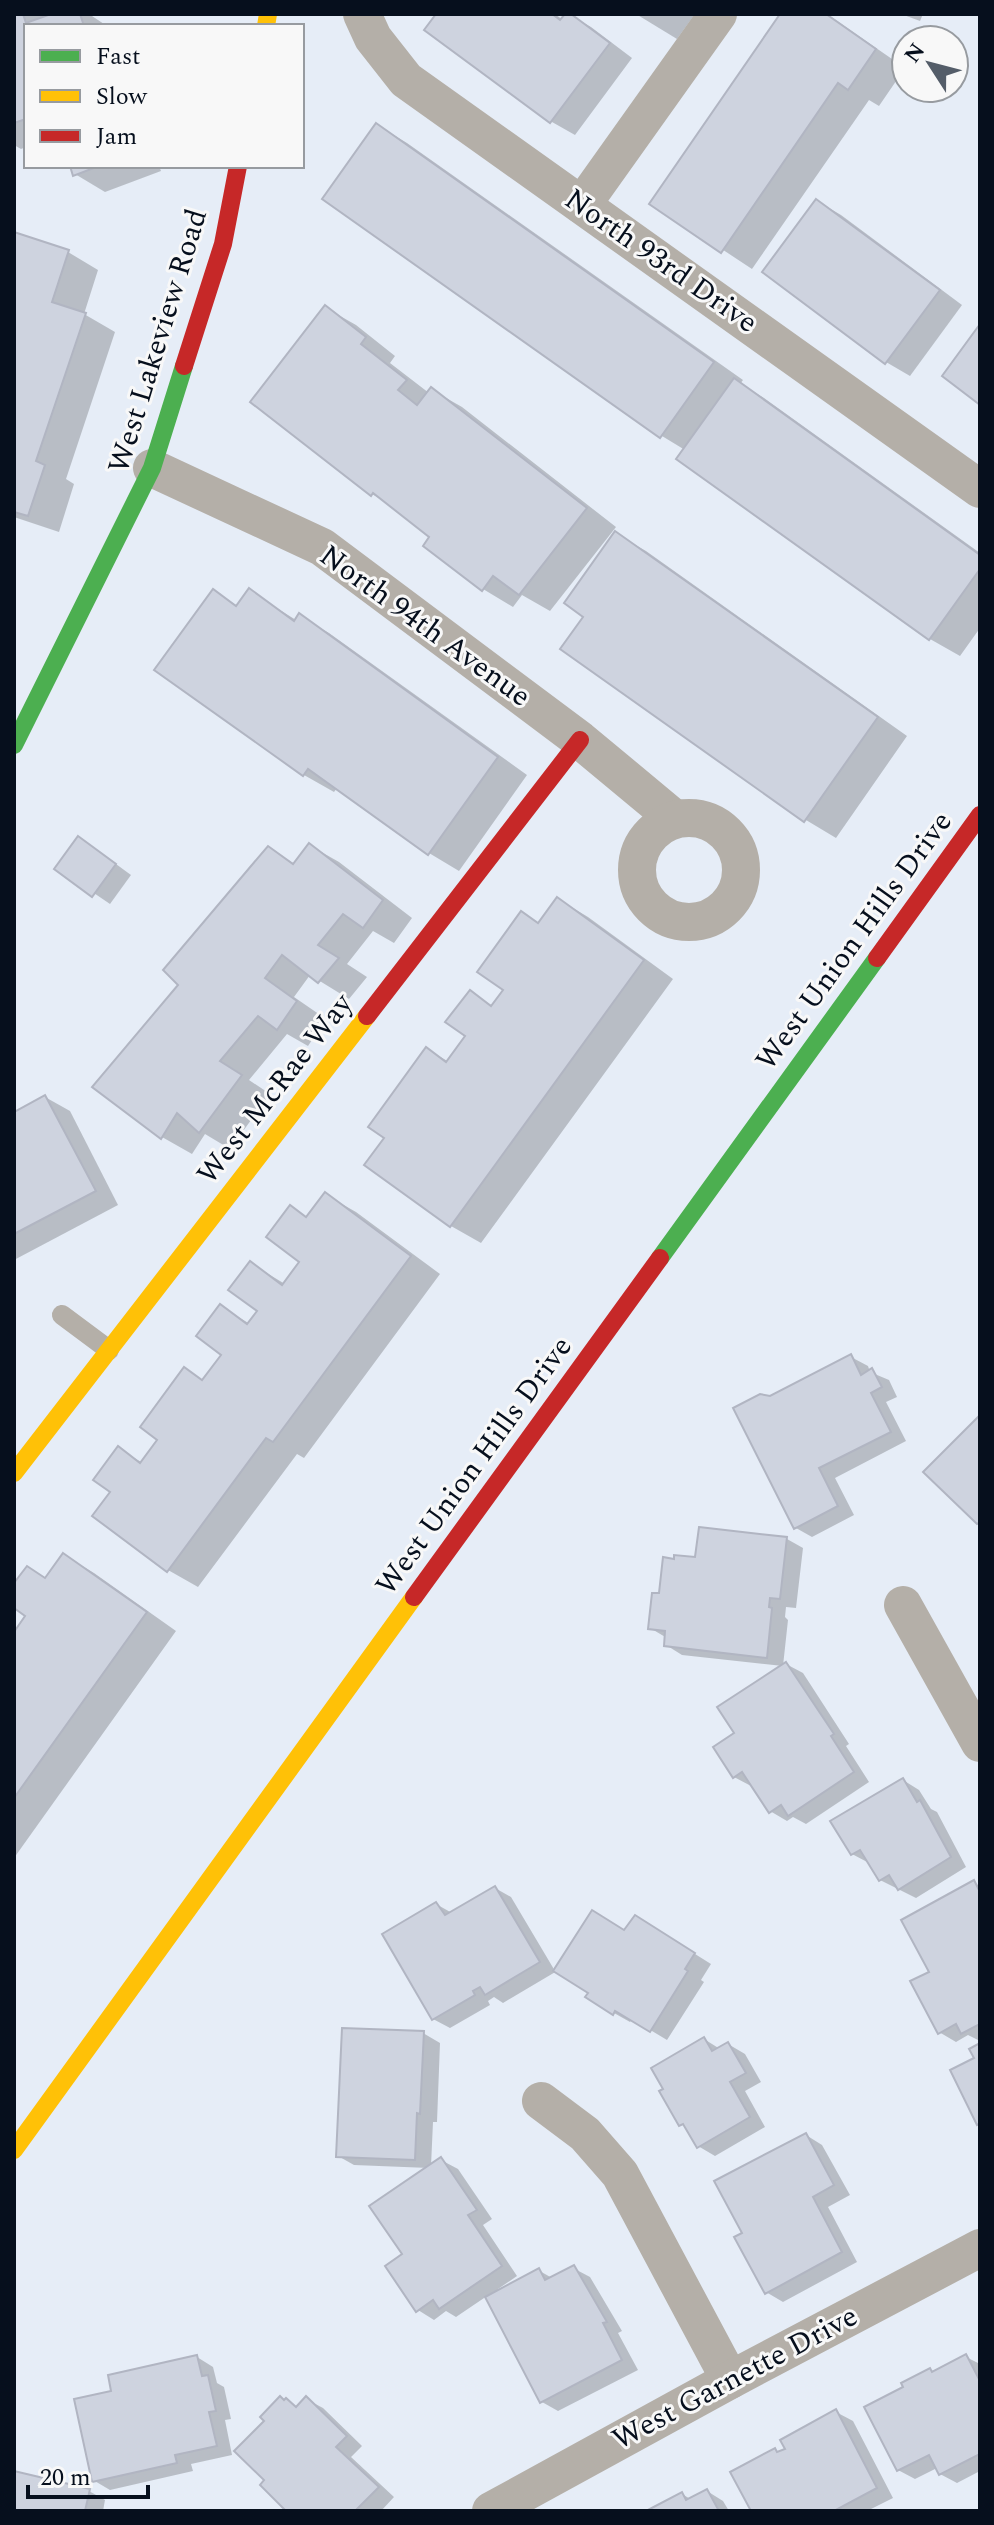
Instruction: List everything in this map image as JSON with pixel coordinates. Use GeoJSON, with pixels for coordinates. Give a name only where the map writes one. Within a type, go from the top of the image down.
{"type":"FeatureCollection","features":[{"type":"Feature","properties":{"kind":"main road","name":"West Lakeview Road"},"geometry":{"type":"LineString","coordinates":[[14,745],[152,468],[223,244],[238,168]]}},
{"type":"Feature","properties":{"kind":"main road","name":"West McRae Way"},"geometry":{"type":"LineString","coordinates":[[14,1473],[580,740]]}},
{"type":"Feature","properties":{"kind":"main road","name":"West Union Hills Drive"},"geometry":{"type":"LineString","coordinates":[[14,2150],[980,815]]}},
{"type":"Feature","properties":{"kind":"street","name":"North 93rd Drive"},"geometry":{"type":"LineString","coordinates":[[362,14],[388,61],[406,80],[980,489]]}},
{"type":"Feature","properties":{"kind":"street"},"geometry":{"type":"LineString","coordinates":[[582,205],[718,14]]}},
{"type":"Feature","properties":{"kind":"street","name":"North 94th Avenue"},"geometry":{"type":"LineString","coordinates":[[152,468],[322,547],[580,740],[675,819]]}},
{"type":"Feature","properties":{"kind":"street"},"geometry":{"type":"LineString","coordinates":[[903,1605],[980,1743]]}},
{"type":"Feature","properties":{"kind":"street"},"geometry":{"type":"LineString","coordinates":[[541,2101],[585,2134],[620,2174],[730,2380]]}},
{"type":"Feature","properties":{"kind":"street","name":"West Garnette Drive"},"geometry":{"type":"LineString","coordinates":[[491,2511],[980,2248]]}},
{"type":"Feature","properties":{"kind":"lane"},"geometry":{"type":"LineString","coordinates":[[62,1315],[109,1350]]}},
{"type":"Feature","properties":{"kind":"building"},"geometry":{"type":"Polygon","coordinates":[[[14,14],[23,14],[26,23],[51,14],[80,14],[83,24],[24,24],[24,120],[14,123],[14,14]]]}},
{"type":"Feature","properties":{"kind":"building"},"geometry":{"type":"Polygon","coordinates":[[[436,14],[552,14],[560,20],[565,14],[571,14],[610,43],[550,123],[424,30],[436,14]]]}},
{"type":"Feature","properties":{"kind":"building"},"geometry":{"type":"Polygon","coordinates":[[[780,14],[826,14],[876,49],[848,90],[838,83],[721,253],[649,204],[780,14]]]}},
{"type":"Feature","properties":{"kind":"building"},"geometry":{"type":"Polygon","coordinates":[[[376,123],[714,362],[660,438],[322,199],[376,123]]]}},
{"type":"Feature","properties":{"kind":"building"},"geometry":{"type":"Polygon","coordinates":[[[71,168],[94,168],[73,176],[71,168]]]}},
{"type":"Feature","properties":{"kind":"building"},"geometry":{"type":"Polygon","coordinates":[[[816,199],[940,290],[885,364],[762,272],[816,199]]]}},
{"type":"Feature","properties":{"kind":"building"},"geometry":{"type":"Polygon","coordinates":[[[14,232],[69,250],[52,302],[86,313],[36,461],[45,465],[28,516],[14,512],[14,232]]]}},
{"type":"Feature","properties":{"kind":"building"},"geometry":{"type":"Polygon","coordinates":[[[325,305],[366,337],[361,344],[407,380],[398,390],[417,405],[431,387],[587,508],[519,595],[493,576],[482,591],[423,546],[429,537],[250,402],[325,305]]]}},
{"type":"Feature","properties":{"kind":"building"},"geometry":{"type":"Polygon","coordinates":[[[980,324],[980,405],[942,376],[980,324]]]}},
{"type":"Feature","properties":{"kind":"building"},"geometry":{"type":"Polygon","coordinates":[[[734,378],[980,555],[980,569],[929,640],[676,459],[734,378]]]}},
{"type":"Feature","properties":{"kind":"building"},"geometry":{"type":"Polygon","coordinates":[[[615,531],[878,717],[804,822],[560,649],[583,617],[564,603],[615,531]]]}},
{"type":"Feature","properties":{"kind":"building"},"geometry":{"type":"Polygon","coordinates":[[[249,588],[294,621],[299,613],[498,757],[428,855],[308,769],[303,776],[154,670],[213,589],[236,606],[249,588]]]}},
{"type":"Feature","properties":{"kind":"building"},"geometry":{"type":"Polygon","coordinates":[[[78,836],[116,864],[92,897],[54,869],[78,836]]]}},
{"type":"Feature","properties":{"kind":"building"},"geometry":{"type":"Polygon","coordinates":[[[309,843],[383,900],[363,928],[343,914],[318,945],[339,958],[318,983],[282,955],[265,978],[297,1001],[277,1030],[258,1016],[220,1061],[242,1075],[199,1133],[177,1113],[161,1139],[92,1087],[178,985],[163,970],[268,846],[293,864],[309,843]]]}},
{"type":"Feature","properties":{"kind":"building"},"geometry":{"type":"Polygon","coordinates":[[[557,897],[644,960],[450,1227],[364,1165],[384,1138],[368,1127],[426,1047],[446,1062],[465,1036],[445,1022],[470,990],[491,1006],[503,990],[477,972],[521,911],[538,923],[557,897]]]}},
{"type":"Feature","properties":{"kind":"building"},"geometry":{"type":"Polygon","coordinates":[[[45,1095],[96,1191],[14,1234],[14,1112],[45,1095]]]}},
{"type":"Feature","properties":{"kind":"building"},"geometry":{"type":"Polygon","coordinates":[[[325,1192],[411,1256],[273,1442],[266,1438],[167,1572],[92,1516],[110,1492],[93,1480],[118,1446],[140,1463],[157,1440],[140,1427],[184,1367],[202,1380],[221,1355],[196,1336],[220,1304],[247,1324],[257,1311],[228,1290],[250,1261],[282,1285],[299,1262],[266,1237],[290,1205],[306,1217],[325,1192]]]}},
{"type":"Feature","properties":{"kind":"building"},"geometry":{"type":"Polygon","coordinates":[[[851,1354],[861,1375],[872,1368],[882,1387],[871,1393],[891,1432],[819,1468],[838,1506],[794,1529],[733,1408],[760,1394],[770,1396],[851,1354]]]}},
{"type":"Feature","properties":{"kind":"building"},"geometry":{"type":"Polygon","coordinates":[[[978,1417],[980,1522],[977,1524],[923,1472],[978,1417]]]}},
{"type":"Feature","properties":{"kind":"building"},"geometry":{"type":"Polygon","coordinates":[[[699,1527],[787,1537],[780,1599],[770,1598],[769,1607],[772,1608],[767,1658],[664,1646],[665,1631],[648,1629],[652,1593],[659,1593],[663,1557],[695,1557],[699,1527]]]}},
{"type":"Feature","properties":{"kind":"building"},"geometry":{"type":"Polygon","coordinates":[[[63,1553],[147,1612],[14,1798],[14,1632],[25,1616],[14,1608],[14,1583],[27,1566],[45,1578],[63,1553]]]}},
{"type":"Feature","properties":{"kind":"building"},"geometry":{"type":"Polygon","coordinates":[[[786,1662],[834,1734],[831,1736],[854,1772],[788,1816],[781,1805],[769,1813],[742,1772],[733,1778],[713,1747],[734,1733],[717,1707],[786,1662]]]}},
{"type":"Feature","properties":{"kind":"building"},"geometry":{"type":"Polygon","coordinates":[[[903,1778],[917,1802],[920,1800],[951,1857],[898,1890],[889,1875],[879,1881],[860,1850],[851,1855],[830,1821],[903,1778]]]}},
{"type":"Feature","properties":{"kind":"building"},"geometry":{"type":"Polygon","coordinates":[[[974,1880],[980,1892],[980,2024],[961,2034],[956,2024],[938,2034],[910,1981],[929,1972],[901,1920],[974,1880]]]}},
{"type":"Feature","properties":{"kind":"building"},"geometry":{"type":"Polygon","coordinates":[[[495,1886],[540,1962],[485,1995],[480,1987],[473,1991],[475,1995],[432,2020],[382,1934],[436,1902],[445,1915],[495,1886]]]}},
{"type":"Feature","properties":{"kind":"building"},"geometry":{"type":"Polygon","coordinates":[[[592,1910],[624,1930],[635,1915],[695,1953],[685,1969],[688,1971],[650,2032],[615,2011],[613,2015],[585,1997],[588,1993],[553,1971],[592,1910]]]}},
{"type":"Feature","properties":{"kind":"building"},"geometry":{"type":"Polygon","coordinates":[[[342,2028],[424,2031],[415,2160],[336,2157],[342,2028]]]}},
{"type":"Feature","properties":{"kind":"building"},"geometry":{"type":"Polygon","coordinates":[[[704,2037],[712,2051],[728,2042],[746,2073],[730,2082],[750,2117],[697,2148],[683,2124],[679,2126],[659,2091],[663,2089],[651,2068],[704,2037]]]}},
{"type":"Feature","properties":{"kind":"building"},"geometry":{"type":"Polygon","coordinates":[[[980,2043],[980,2123],[977,2125],[950,2070],[974,2058],[969,2049],[980,2043]]]}},
{"type":"Feature","properties":{"kind":"building"},"geometry":{"type":"Polygon","coordinates":[[[806,2133],[834,2185],[813,2197],[842,2252],[765,2294],[734,2237],[742,2233],[714,2181],[806,2133]]]}},
{"type":"Feature","properties":{"kind":"building"},"geometry":{"type":"Polygon","coordinates":[[[441,2157],[477,2210],[468,2215],[502,2266],[439,2309],[433,2300],[416,2312],[385,2266],[402,2254],[369,2206],[441,2157]]]}},
{"type":"Feature","properties":{"kind":"building"},"geometry":{"type":"Polygon","coordinates":[[[574,2265],[607,2322],[603,2323],[622,2360],[540,2403],[485,2297],[539,2268],[545,2280],[574,2265]]]}},
{"type":"Feature","properties":{"kind":"building"},"geometry":{"type":"Polygon","coordinates":[[[966,2354],[980,2381],[980,2454],[939,2475],[929,2455],[897,2471],[864,2407],[903,2387],[901,2383],[930,2368],[932,2372],[966,2354]]]}},
{"type":"Feature","properties":{"kind":"building"},"geometry":{"type":"Polygon","coordinates":[[[197,2355],[202,2376],[208,2375],[216,2411],[209,2412],[217,2446],[175,2455],[177,2463],[92,2482],[74,2399],[111,2391],[108,2375],[197,2355]]]}},
{"type":"Feature","properties":{"kind":"building"},"geometry":{"type":"Polygon","coordinates":[[[280,2396],[296,2407],[306,2396],[347,2436],[336,2447],[379,2487],[355,2511],[286,2511],[260,2485],[264,2480],[234,2451],[264,2421],[260,2417],[280,2396]]]}},
{"type":"Feature","properties":{"kind":"building"},"geometry":{"type":"Polygon","coordinates":[[[836,2409],[877,2488],[834,2511],[751,2511],[730,2472],[775,2448],[777,2452],[785,2449],[780,2440],[836,2409]]]}},
{"type":"Feature","properties":{"kind":"building"},"geometry":{"type":"Polygon","coordinates":[[[14,2471],[90,2489],[85,2511],[14,2511],[14,2471]]]}},
{"type":"Feature","properties":{"kind":"building"},"geometry":{"type":"Polygon","coordinates":[[[707,2489],[719,2511],[646,2511],[682,2492],[686,2500],[707,2489]]]}},
{"type":"Feature","properties":{"kind":"traffic: fast"},"geometry":{"type":"LineString","coordinates":[[14,745],[152,468],[184,366]]}},
{"type":"Feature","properties":{"kind":"traffic: fast"},"geometry":{"type":"LineString","coordinates":[[660,1258],[877,958]]}},
{"type":"Feature","properties":{"kind":"traffic: slow"},"geometry":{"type":"LineString","coordinates":[[266,24],[268,14]]}},
{"type":"Feature","properties":{"kind":"traffic: slow"},"geometry":{"type":"LineString","coordinates":[[14,1473],[367,1016]]}},
{"type":"Feature","properties":{"kind":"traffic: slow"},"geometry":{"type":"LineString","coordinates":[[14,2150],[414,1597]]}},
{"type":"Feature","properties":{"kind":"traffic: jam"},"geometry":{"type":"LineString","coordinates":[[184,366],[223,244],[238,168]]}},
{"type":"Feature","properties":{"kind":"traffic: jam"},"geometry":{"type":"LineString","coordinates":[[367,1016],[580,740]]}},
{"type":"Feature","properties":{"kind":"traffic: jam"},"geometry":{"type":"LineString","coordinates":[[877,958],[980,815]]}},
{"type":"Feature","properties":{"kind":"traffic: jam"},"geometry":{"type":"LineString","coordinates":[[414,1597],[660,1258]]}}]}
